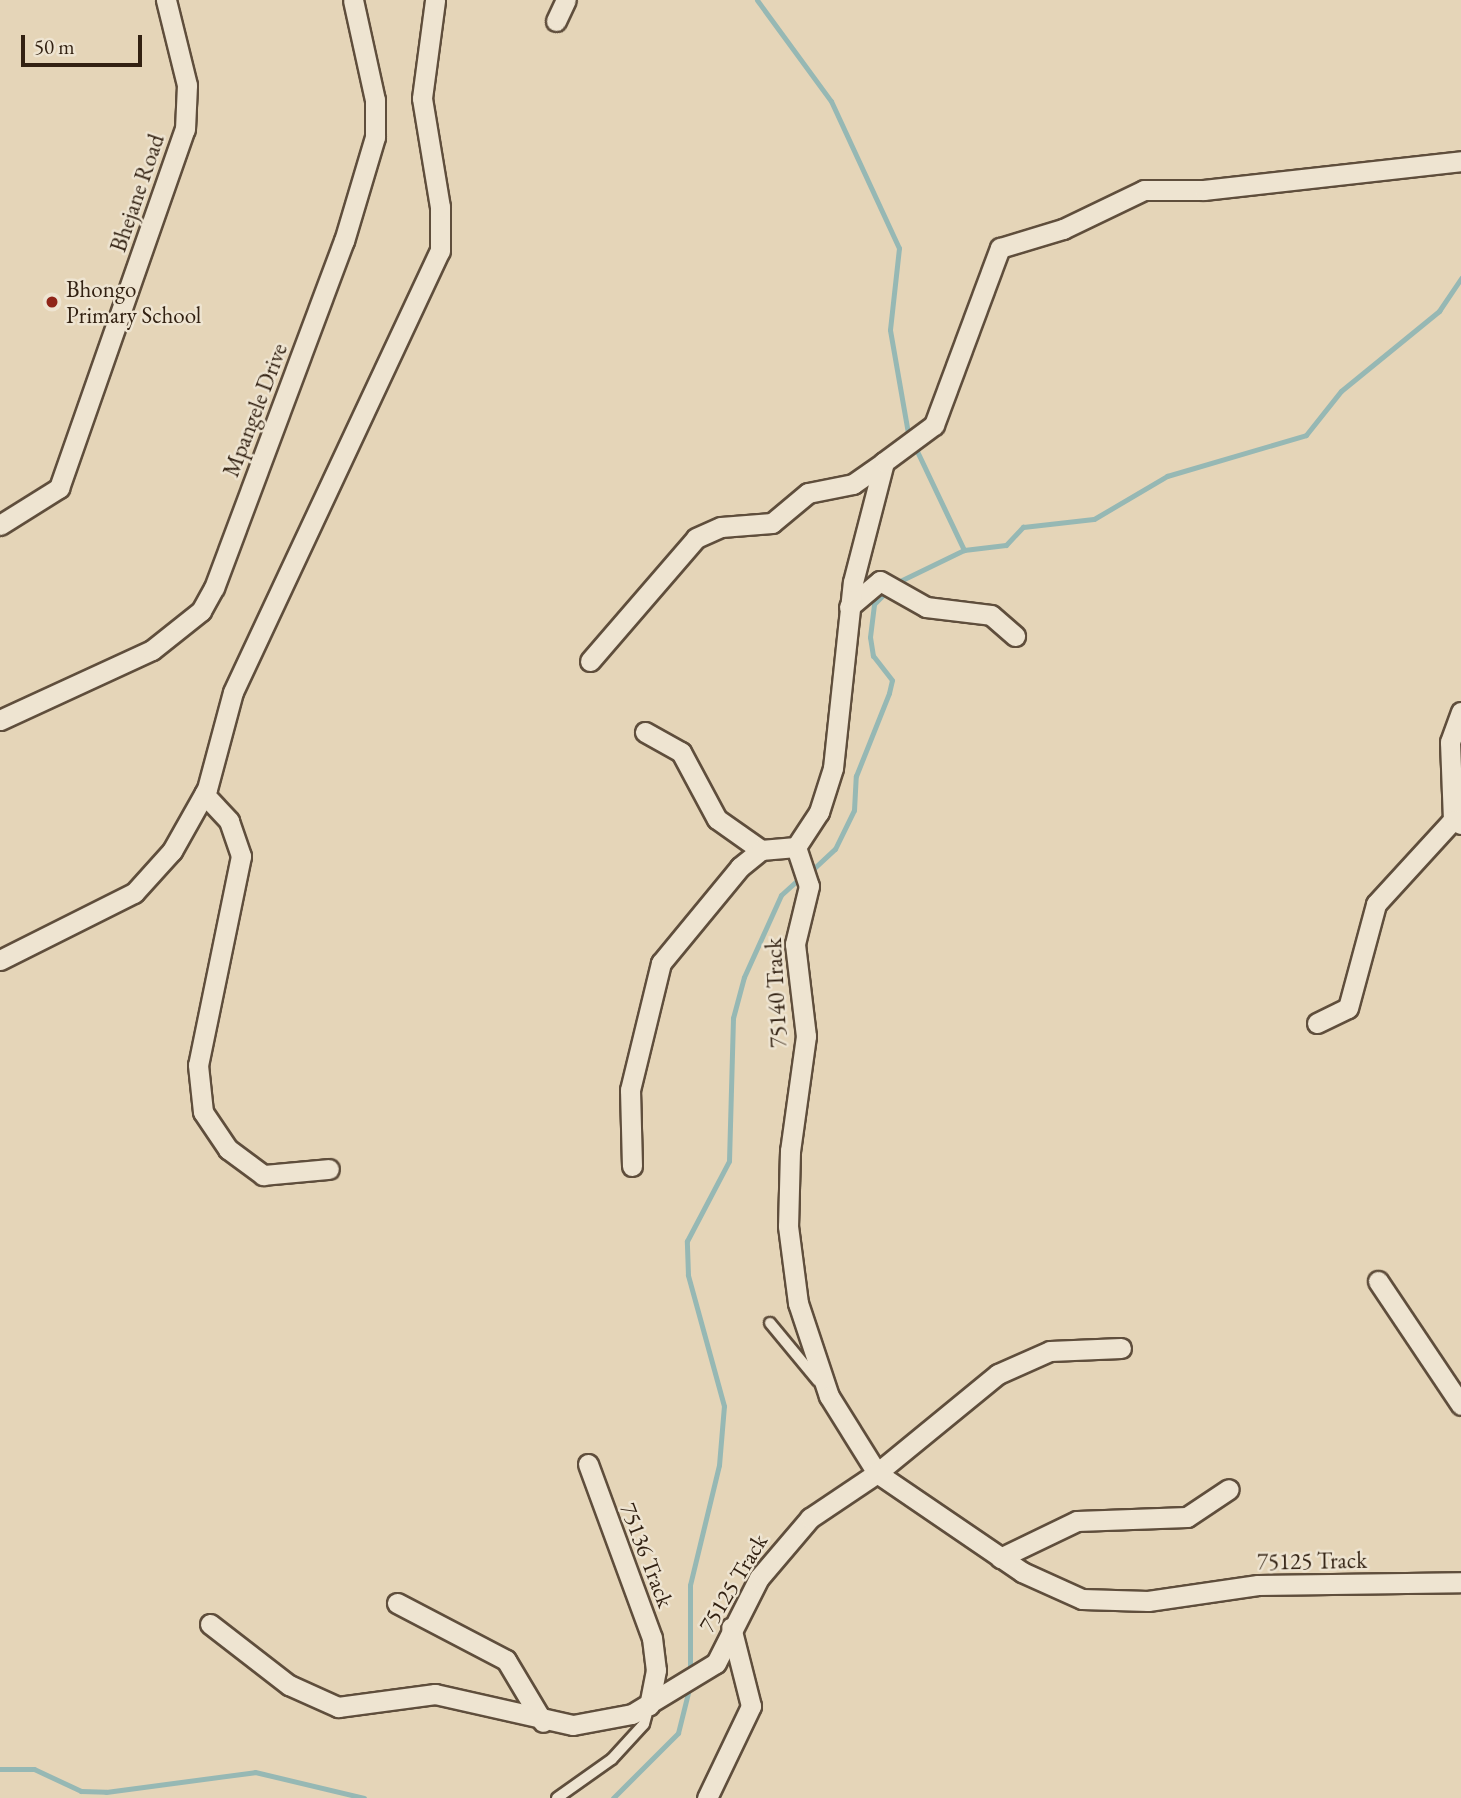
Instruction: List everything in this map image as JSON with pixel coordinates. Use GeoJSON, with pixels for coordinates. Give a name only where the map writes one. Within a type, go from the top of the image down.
{"type":"FeatureCollection","features":[{"type":"Feature","properties":{"kind":"street","name":"Bhejane Road"},"geometry":{"type":"LineString","coordinates":[[0,525],[59,488],[185,129],[187,85],[166,0]]}},
{"type":"Feature","properties":{"kind":"street","name":"Mpangele Drive"},"geometry":{"type":"LineString","coordinates":[[0,720],[152,650],[193,618],[214,588],[344,241],[374,137],[375,100],[353,0]]}},
{"type":"Feature","properties":{"kind":"street"},"geometry":{"type":"LineString","coordinates":[[0,960],[134,893],[172,851],[204,794],[233,692],[440,251],[440,206],[422,98],[435,0]]}},
{"type":"Feature","properties":{"kind":"street"},"geometry":{"type":"LineString","coordinates":[[556,21],[566,0]]}},
{"type":"Feature","properties":{"kind":"street"},"geometry":{"type":"LineString","coordinates":[[590,661],[696,538],[721,527],[772,523],[808,493],[853,484],[934,425],[994,260],[1009,242],[1063,229],[1144,190],[1204,190],[1461,161]]}},
{"type":"Feature","properties":{"kind":"street"},"geometry":{"type":"LineString","coordinates":[[632,1166],[630,1090],[654,978],[716,892],[761,850],[796,847],[820,811],[833,768],[849,607],[884,462]]}},
{"type":"Feature","properties":{"kind":"street"},"geometry":{"type":"LineString","coordinates":[[849,607],[880,581],[926,607],[990,615],[1015,636]]}},
{"type":"Feature","properties":{"kind":"street"},"geometry":{"type":"LineString","coordinates":[[1317,1024],[1348,1008],[1376,904],[1457,822],[1450,742],[1461,712]]}},
{"type":"Feature","properties":{"kind":"street"},"geometry":{"type":"LineString","coordinates":[[645,732],[681,752],[717,818],[761,850]]}},
{"type":"Feature","properties":{"kind":"street"},"geometry":{"type":"LineString","coordinates":[[204,794],[229,821],[241,856],[198,1065],[203,1112],[228,1149],[262,1175],[329,1169]]}},
{"type":"Feature","properties":{"kind":"street","name":"75140 Track"},"geometry":{"type":"LineString","coordinates":[[796,847],[809,886],[795,944],[806,1036],[790,1151],[788,1226],[797,1303],[829,1396],[877,1473]]}},
{"type":"Feature","properties":{"kind":"street"},"geometry":{"type":"LineString","coordinates":[[1378,1281],[1461,1405]]}},
{"type":"Feature","properties":{"kind":"street"},"geometry":{"type":"LineString","coordinates":[[877,1473],[1023,1358],[1121,1348]]}},
{"type":"Feature","properties":{"kind":"street","name":"75136 Track"},"geometry":{"type":"LineString","coordinates":[[587,1464],[652,1638],[656,1670],[649,1705]]}},
{"type":"Feature","properties":{"kind":"street","name":"75125 Track"},"geometry":{"type":"LineString","coordinates":[[210,1624],[289,1685],[338,1707],[435,1694],[543,1721],[603,1722],[649,1705],[716,1663],[732,1628],[783,1544],[832,1500],[877,1473],[1000,1558],[1067,1594],[1115,1603],[1258,1585],[1461,1582]]}},
{"type":"Feature","properties":{"kind":"street"},"geometry":{"type":"LineString","coordinates":[[1000,1558],[1077,1521],[1187,1517],[1229,1489]]}},
{"type":"Feature","properties":{"kind":"street"},"geometry":{"type":"LineString","coordinates":[[397,1603],[506,1660],[543,1721]]}},
{"type":"Feature","properties":{"kind":"street"},"geometry":{"type":"LineString","coordinates":[[707,1798],[751,1706],[732,1628]]}},
{"type":"Feature","properties":{"kind":"lane"},"geometry":{"type":"LineString","coordinates":[[770,1323],[829,1396]]}},
{"type":"Feature","properties":{"kind":"lane"},"geometry":{"type":"LineString","coordinates":[[557,1798],[611,1759],[644,1724],[649,1705]]}},
{"type":"Feature","properties":{"kind":"waterway"},"geometry":{"type":"LineString","coordinates":[[757,0],[831,101],[899,248],[890,330],[908,433]]}},
{"type":"Feature","properties":{"kind":"waterway"},"geometry":{"type":"LineString","coordinates":[[900,581],[964,550],[1006,545],[1023,527],[1094,519],[1167,476],[1306,435],[1341,391],[1439,311],[1461,278]]}},
{"type":"Feature","properties":{"kind":"waterway"},"geometry":{"type":"LineString","coordinates":[[916,449],[964,550]]}},
{"type":"Feature","properties":{"kind":"waterway"},"geometry":{"type":"LineString","coordinates":[[810,872],[835,849],[854,810],[856,776],[889,693],[892,680],[873,656],[870,637],[874,604],[887,591]]}},
{"type":"Feature","properties":{"kind":"waterway"},"geometry":{"type":"LineString","coordinates":[[690,1672],[690,1585],[719,1465],[724,1406],[688,1275],[687,1241],[729,1161],[733,1018],[744,977],[781,895],[801,877]]}},
{"type":"Feature","properties":{"kind":"waterway"},"geometry":{"type":"LineString","coordinates":[[613,1798],[678,1733],[690,1685]]}},
{"type":"Feature","properties":{"kind":"waterway"},"geometry":{"type":"LineString","coordinates":[[0,1769],[34,1769],[81,1791],[106,1792],[255,1772],[364,1798]]}},
{"type":"Feature","properties":{"kind":"place","name":"Bhongo Primary School"},"geometry":{"type":"Point","coordinates":[52,302]}}]}
